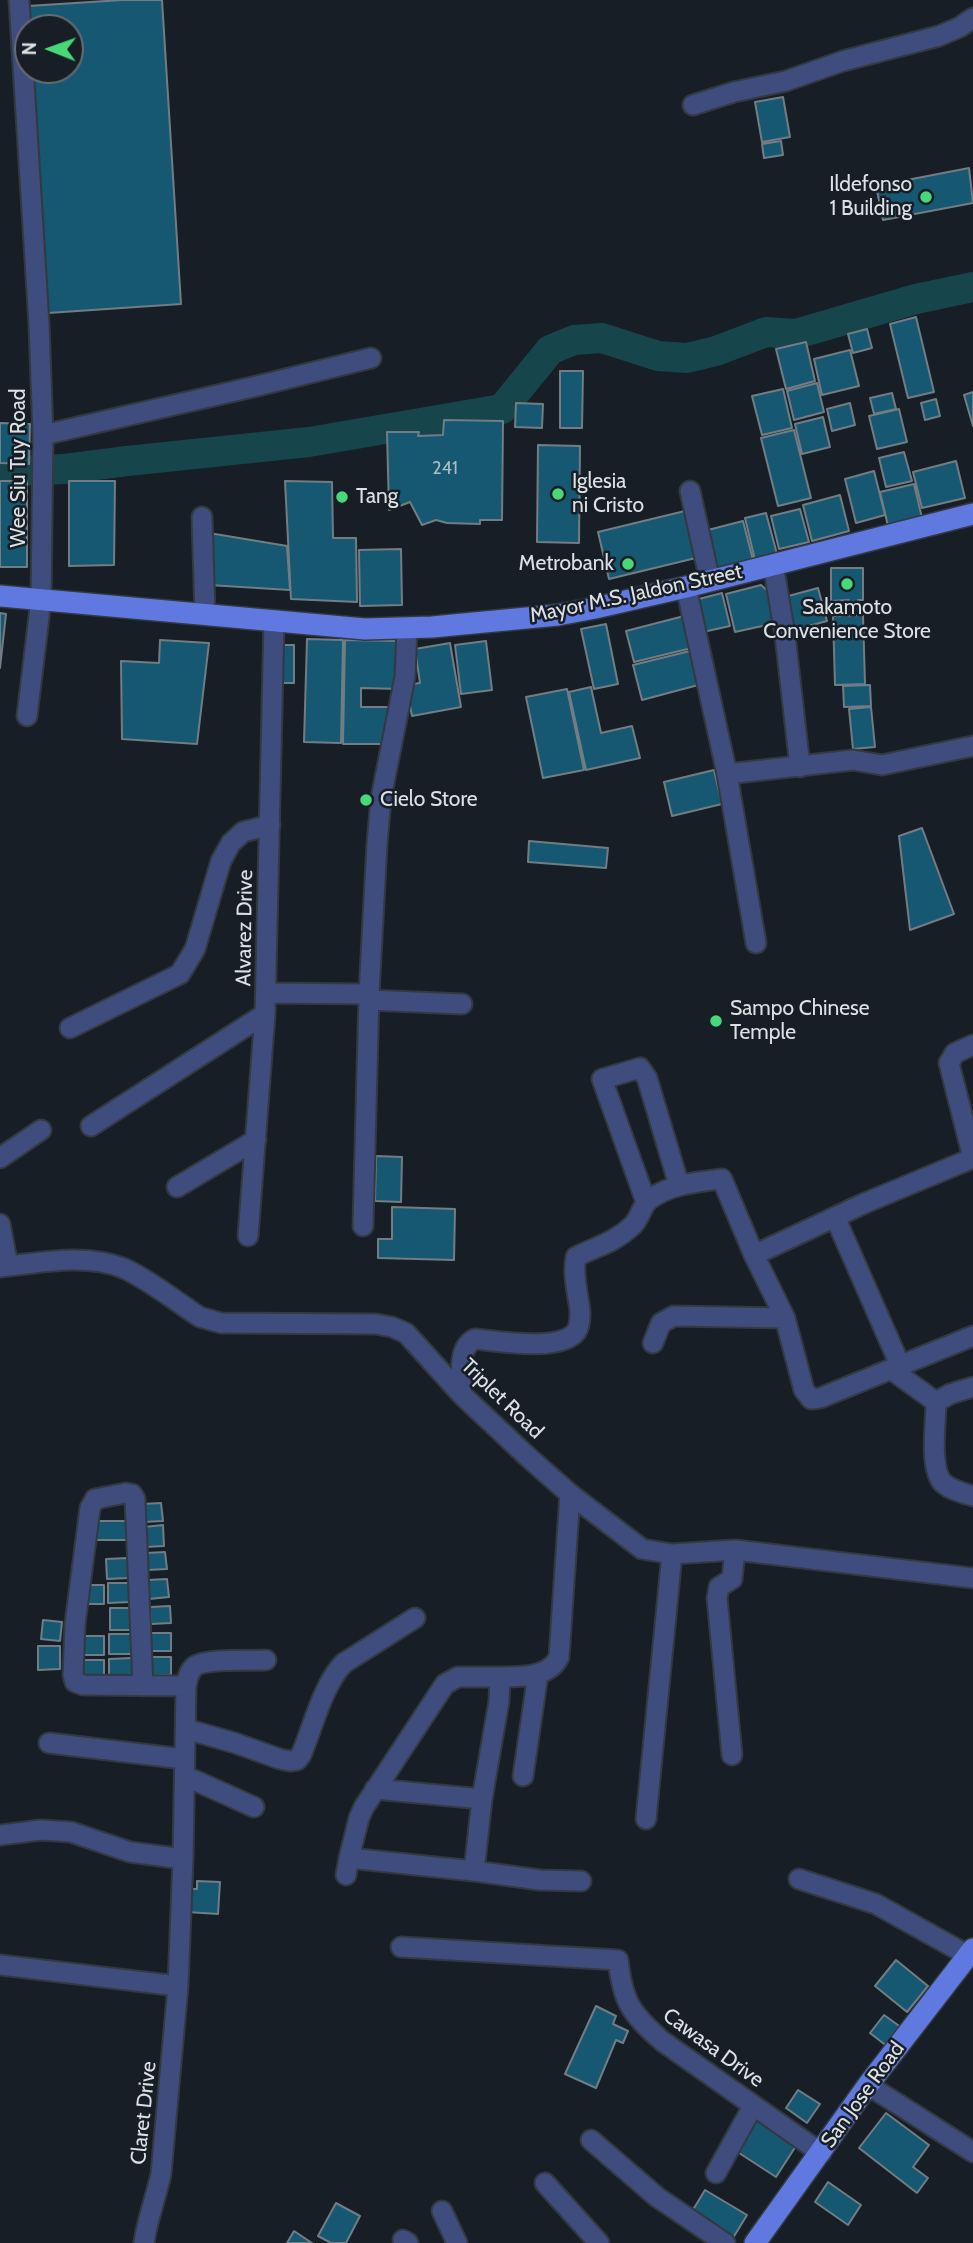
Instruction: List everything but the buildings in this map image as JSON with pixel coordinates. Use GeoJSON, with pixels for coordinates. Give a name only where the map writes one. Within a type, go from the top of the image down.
{"type":"FeatureCollection","features":[{"type":"Feature","properties":{"kind":"main road","name":"Mayor M.S. Jaldon Street"},"geometry":{"type":"LineString","coordinates":[[0,596],[365,629],[407,628],[558,615],[687,587],[973,514]]}},
{"type":"Feature","properties":{"kind":"main road","name":"San Jose Road"},"geometry":{"type":"LineString","coordinates":[[755,2243],[868,2085],[971,1953]]}},
{"type":"Feature","properties":{"kind":"street","name":"Wee Siu Tuy Road"},"geometry":{"type":"LineString","coordinates":[[19,0],[39,324],[43,435],[41,600],[27,716]]}},
{"type":"Feature","properties":{"kind":"street"},"geometry":{"type":"LineString","coordinates":[[693,105],[939,36],[973,18]]}},
{"type":"Feature","properties":{"kind":"street"},"geometry":{"type":"LineString","coordinates":[[43,435],[371,358]]}},
{"type":"Feature","properties":{"kind":"street"},"geometry":{"type":"LineString","coordinates":[[690,491],[710,581]]}},
{"type":"Feature","properties":{"kind":"street"},"geometry":{"type":"LineString","coordinates":[[202,517],[205,614]]}},
{"type":"Feature","properties":{"kind":"street"},"geometry":{"type":"LineString","coordinates":[[773,564],[785,635],[800,767]]}},
{"type":"Feature","properties":{"kind":"street"},"geometry":{"type":"LineString","coordinates":[[687,587],[727,774],[756,943]]}},
{"type":"Feature","properties":{"kind":"street","name":"Alvarez Drive"},"geometry":{"type":"LineString","coordinates":[[248,1236],[266,993],[274,621]]}},
{"type":"Feature","properties":{"kind":"street"},"geometry":{"type":"LineString","coordinates":[[363,1226],[369,997],[381,798],[405,677],[407,628]]}},
{"type":"Feature","properties":{"kind":"street"},"geometry":{"type":"LineString","coordinates":[[727,774],[861,760],[877,766],[888,765],[973,746]]}},
{"type":"Feature","properties":{"kind":"street"},"geometry":{"type":"LineString","coordinates":[[70,1028],[180,974],[195,949],[220,861],[231,843],[243,832],[270,825]]}},
{"type":"Feature","properties":{"kind":"street"},"geometry":{"type":"LineString","coordinates":[[266,993],[462,1004]]}},
{"type":"Feature","properties":{"kind":"street"},"geometry":{"type":"LineString","coordinates":[[90,1126],[265,1014]]}},
{"type":"Feature","properties":{"kind":"street"},"geometry":{"type":"LineString","coordinates":[[754,1255],[973,1158],[949,1063],[955,1053],[973,1045]]}},
{"type":"Feature","properties":{"kind":"street"},"geometry":{"type":"LineString","coordinates":[[646,1202],[601,1079],[640,1068],[647,1078],[679,1185]]}},
{"type":"Feature","properties":{"kind":"street"},"geometry":{"type":"LineString","coordinates":[[0,1158],[41,1130]]}},
{"type":"Feature","properties":{"kind":"street"},"geometry":{"type":"LineString","coordinates":[[177,1187],[256,1140]]}},
{"type":"Feature","properties":{"kind":"street"},"geometry":{"type":"LineString","coordinates":[[461,1394],[462,1360],[466,1345],[470,1341],[475,1339],[548,1343],[572,1335],[577,1331],[580,1312],[575,1259],[606,1245],[631,1227],[638,1220],[646,1202],[679,1185],[722,1179],[754,1255],[785,1318],[804,1390],[811,1399],[820,1398],[973,1336]]}},
{"type":"Feature","properties":{"kind":"street"},"geometry":{"type":"LineString","coordinates":[[835,1217],[896,1368],[936,1402]]}},
{"type":"Feature","properties":{"kind":"street"},"geometry":{"type":"LineString","coordinates":[[0,1224],[4,1267]]}},
{"type":"Feature","properties":{"kind":"street","name":"Triplet Road"},"geometry":{"type":"LineString","coordinates":[[4,1267],[84,1261],[120,1267],[200,1317],[221,1323],[342,1323],[392,1327],[406,1333],[461,1394],[570,1494],[642,1549],[672,1555],[735,1550],[973,1578]]}},
{"type":"Feature","properties":{"kind":"street"},"geometry":{"type":"LineString","coordinates":[[653,1343],[661,1323],[674,1316],[785,1318]]}},
{"type":"Feature","properties":{"kind":"street"},"geometry":{"type":"LineString","coordinates":[[936,1402],[943,1397],[969,1392]]}},
{"type":"Feature","properties":{"kind":"street"},"geometry":{"type":"LineString","coordinates":[[936,1402],[937,1475],[950,1488],[973,1496]]}},
{"type":"Feature","properties":{"kind":"street"},"geometry":{"type":"LineString","coordinates":[[143,1686],[135,1499],[132,1494],[126,1493],[95,1499],[90,1508],[75,1624],[75,1682],[83,1685],[143,1686],[186,1686],[188,1674],[198,1664],[266,1660]]}},
{"type":"Feature","properties":{"kind":"street"},"geometry":{"type":"LineString","coordinates":[[570,1494],[559,1657],[554,1665],[538,1674],[520,1677],[458,1677],[445,1684],[375,1788],[359,1818],[348,1866],[474,1871],[540,1880],[581,1881]]}},
{"type":"Feature","properties":{"kind":"street"},"geometry":{"type":"LineString","coordinates":[[732,1755],[717,1598],[719,1587],[732,1579],[735,1550]]}},
{"type":"Feature","properties":{"kind":"street"},"geometry":{"type":"LineString","coordinates":[[646,1818],[672,1555]]}},
{"type":"Feature","properties":{"kind":"street"},"geometry":{"type":"LineString","coordinates":[[186,1729],[280,1759],[297,1760],[302,1755],[338,1668],[415,1618]]}},
{"type":"Feature","properties":{"kind":"street"},"geometry":{"type":"LineString","coordinates":[[523,1776],[538,1674]]}},
{"type":"Feature","properties":{"kind":"street"},"geometry":{"type":"LineString","coordinates":[[474,1871],[482,1799],[499,1701],[500,1677]]}},
{"type":"Feature","properties":{"kind":"street","name":"Claret Drive"},"geometry":{"type":"LineString","coordinates":[[150,2238],[161,2174],[178,1986],[186,1686]]}},
{"type":"Feature","properties":{"kind":"street"},"geometry":{"type":"LineString","coordinates":[[49,1744],[184,1768],[254,1807]]}},
{"type":"Feature","properties":{"kind":"street"},"geometry":{"type":"LineString","coordinates":[[375,1788],[482,1799]]}},
{"type":"Feature","properties":{"kind":"street"},"geometry":{"type":"LineString","coordinates":[[0,1835],[41,1830],[71,1832],[130,1853],[183,1859]]}},
{"type":"Feature","properties":{"kind":"street"},"geometry":{"type":"LineString","coordinates":[[799,1879],[876,1904],[971,1953]]}},
{"type":"Feature","properties":{"kind":"street","name":"Cawasa Drive"},"geometry":{"type":"LineString","coordinates":[[401,1947],[618,1960],[624,1995],[642,2023],[662,2041],[821,2153]]}},
{"type":"Feature","properties":{"kind":"street"},"geometry":{"type":"LineString","coordinates":[[0,1965],[178,1986]]}},
{"type":"Feature","properties":{"kind":"street"},"geometry":{"type":"LineString","coordinates":[[868,2085],[973,2152]]}},
{"type":"Feature","properties":{"kind":"street"},"geometry":{"type":"LineString","coordinates":[[716,2174],[753,2106]]}},
{"type":"Feature","properties":{"kind":"street"},"geometry":{"type":"LineString","coordinates":[[591,2140],[657,2197],[725,2243]]}},
{"type":"Feature","properties":{"kind":"street"},"geometry":{"type":"LineString","coordinates":[[545,2183],[599,2243]]}},
{"type":"Feature","properties":{"kind":"street"},"geometry":{"type":"LineString","coordinates":[[442,2211],[457,2243]]}},
{"type":"Feature","properties":{"kind":"waterway"},"geometry":{"type":"LineString","coordinates":[[0,469],[64,469],[309,442],[502,409],[550,350],[574,340],[602,338],[658,356],[687,358],[716,351],[766,332],[796,334],[916,299],[973,287]]}},
{"type":"Feature","properties":{"kind":"place","name":"Ildefonso 1 Building"},"geometry":{"type":"Point","coordinates":[926,197]}},
{"type":"Feature","properties":{"kind":"place","name":"Iglesia ni Cristo"},"geometry":{"type":"Point","coordinates":[558,494]}},
{"type":"Feature","properties":{"kind":"place","name":"Tang"},"geometry":{"type":"Point","coordinates":[342,497]}},
{"type":"Feature","properties":{"kind":"place","name":"Metrobank"},"geometry":{"type":"Point","coordinates":[628,564]}},
{"type":"Feature","properties":{"kind":"place","name":"Sakamoto Convenience Store"},"geometry":{"type":"Point","coordinates":[847,584]}},
{"type":"Feature","properties":{"kind":"place","name":"Cielo Store"},"geometry":{"type":"Point","coordinates":[366,800]}},
{"type":"Feature","properties":{"kind":"place","name":"Sampo Chinese Temple"},"geometry":{"type":"Point","coordinates":[716,1021]}}]}
